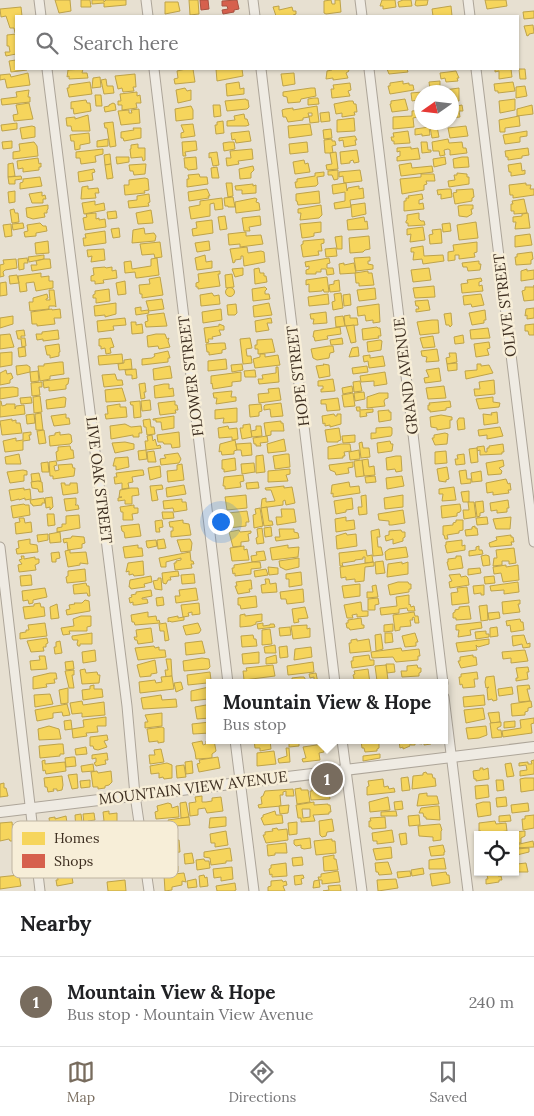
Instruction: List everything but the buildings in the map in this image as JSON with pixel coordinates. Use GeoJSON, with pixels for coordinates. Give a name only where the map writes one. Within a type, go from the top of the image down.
{"type":"FeatureCollection","features":[{"type":"Feature","properties":{"kind":"street"},"geometry":{"type":"LineString","coordinates":[[39,0],[41,15]]}},
{"type":"Feature","properties":{"kind":"street"},"geometry":{"type":"LineString","coordinates":[[146,0],[148,15]]}},
{"type":"Feature","properties":{"kind":"street"},"geometry":{"type":"LineString","coordinates":[[253,0],[255,15]]}},
{"type":"Feature","properties":{"kind":"street"},"geometry":{"type":"LineString","coordinates":[[360,0],[362,15]]}},
{"type":"Feature","properties":{"kind":"street"},"geometry":{"type":"LineString","coordinates":[[468,0],[470,15]]}},
{"type":"Feature","properties":{"kind":"street","name":"LIVE OAK STREET"},"geometry":{"type":"LineString","coordinates":[[47,70],[127,706],[139,821]]}},
{"type":"Feature","properties":{"kind":"street","name":"FLOWER STREET"},"geometry":{"type":"LineString","coordinates":[[154,70],[228,679]]}},
{"type":"Feature","properties":{"kind":"street","name":"HOPE STREET"},"geometry":{"type":"LineString","coordinates":[[261,70],[335,679]]}},
{"type":"Feature","properties":{"kind":"street","name":"GRAND AVENUE"},"geometry":{"type":"LineString","coordinates":[[369,70],[443,679]]}},
{"type":"Feature","properties":{"kind":"street","name":"OLIVE STREET"},"geometry":{"type":"LineString","coordinates":[[476,70],[534,542]]}},
{"type":"Feature","properties":{"kind":"street"},"geometry":{"type":"LineString","coordinates":[[0,547],[32,821]]}},
{"type":"Feature","properties":{"kind":"street"},"geometry":{"type":"LineString","coordinates":[[448,727],[468,891]]}},
{"type":"Feature","properties":{"kind":"street"},"geometry":{"type":"LineString","coordinates":[[235,744],[254,891]]}},
{"type":"Feature","properties":{"kind":"street"},"geometry":{"type":"LineString","coordinates":[[343,744],[362,891]]}},
{"type":"Feature","properties":{"kind":"street","name":"MOUNTAIN VIEW AVENUE"},"geometry":{"type":"LineString","coordinates":[[0,812],[534,748]]}},
{"type":"Feature","properties":{"kind":"street"},"geometry":{"type":"LineString","coordinates":[[38,878],[40,891]]}},
{"type":"Feature","properties":{"kind":"street","name":"LIVE OAK STREET"},"geometry":{"type":"LineString","coordinates":[[147,878],[149,891]]}},
{"type":"Feature","properties":{"kind":"place","name":"Mountain View & Hope"},"geometry":{"type":"Point","coordinates":[327,779]}}]}
